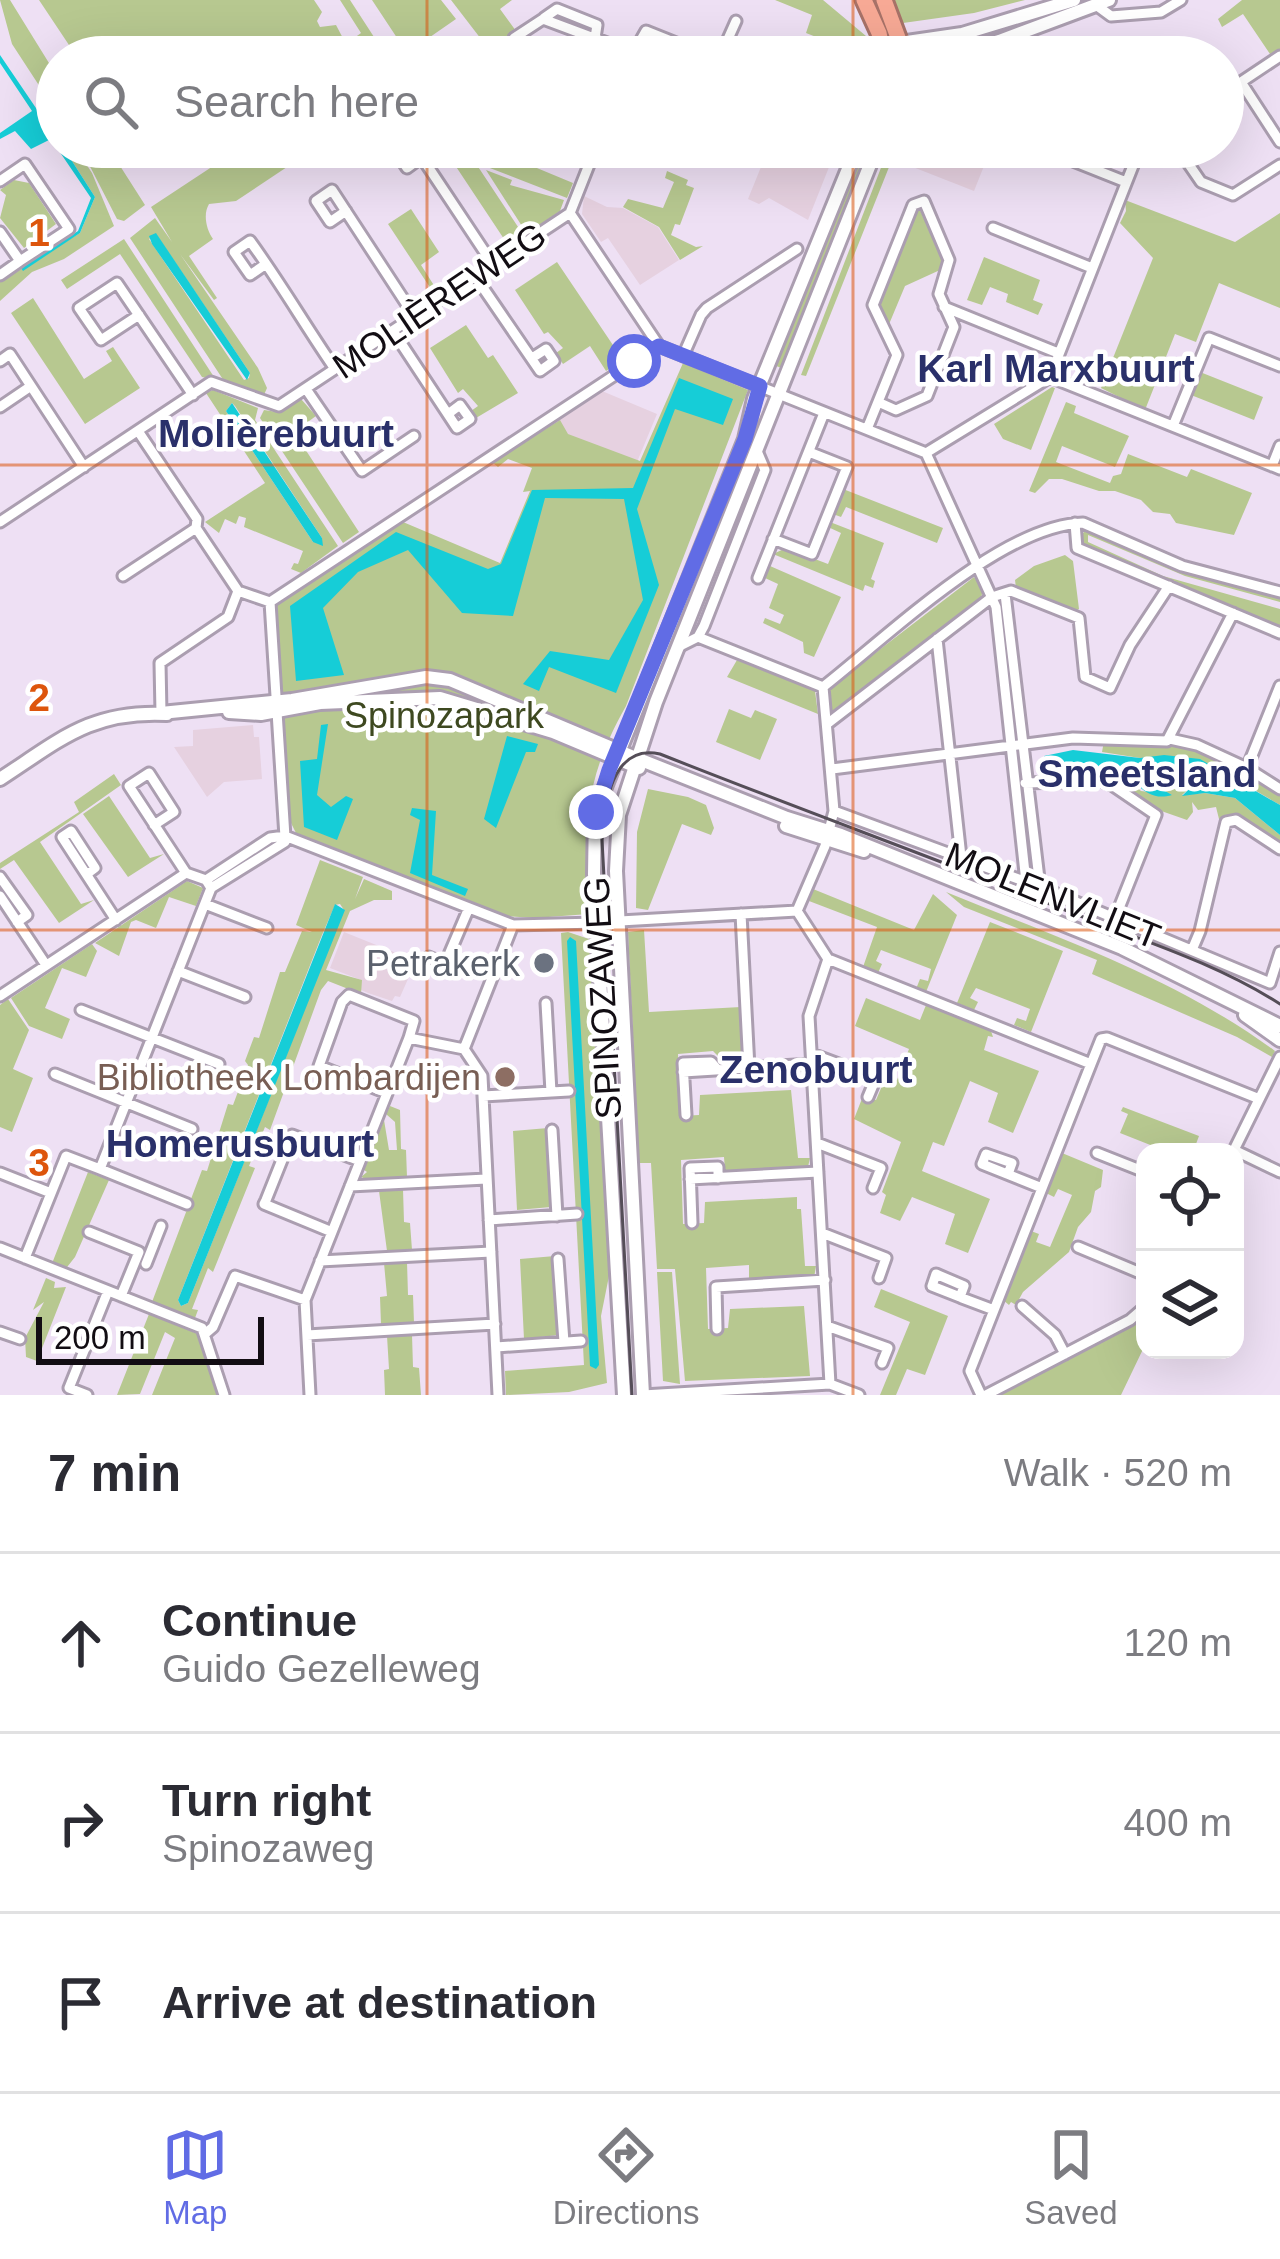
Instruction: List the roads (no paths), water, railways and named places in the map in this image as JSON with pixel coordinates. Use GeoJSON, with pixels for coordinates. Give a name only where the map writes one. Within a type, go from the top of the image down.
{"type":"FeatureCollection","features":[{"type":"Feature","properties":{"kind":"highway"},"geometry":{"type":"LineString","coordinates":[[864,0],[881,36]]}},
{"type":"Feature","properties":{"kind":"highway"},"geometry":{"type":"LineString","coordinates":[[884,0],[889,36]]}},
{"type":"Feature","properties":{"kind":"main road"},"geometry":{"type":"LineString","coordinates":[[958,36],[1074,0]]}},
{"type":"Feature","properties":{"kind":"main road"},"geometry":{"type":"LineString","coordinates":[[1012,36],[1102,2]]}},
{"type":"Feature","properties":{"kind":"main road","name":"SPINOZAWEG"},"geometry":{"type":"LineString","coordinates":[[623,1395],[597,923],[596,812],[848,168]]}},
{"type":"Feature","properties":{"kind":"main road","name":"SPINOZAWEG"},"geometry":{"type":"LineString","coordinates":[[643,1395],[616,843],[619,815],[678,647],[869,168]]}},
{"type":"Feature","properties":{"kind":"main road"},"geometry":{"type":"LineString","coordinates":[[275,711],[438,677],[616,753]]}},
{"type":"Feature","properties":{"kind":"main road"},"geometry":{"type":"LineString","coordinates":[[0,779],[84,724],[110,716],[275,711],[320,703],[440,698],[616,753]]}},
{"type":"Feature","properties":{"kind":"main road","name":"MOLENVLIET"},"geometry":{"type":"LineString","coordinates":[[616,753],[1122,948],[1280,1026]]}},
{"type":"Feature","properties":{"kind":"main road"},"geometry":{"type":"LineString","coordinates":[[597,923],[620,921]]}},
{"type":"Feature","properties":{"kind":"main road","name":"MOLENVLIET"},"geometry":{"type":"LineString","coordinates":[[1225,1000],[1280,1040]]}},
{"type":"Feature","properties":{"kind":"street"},"geometry":{"type":"LineString","coordinates":[[1102,2],[1111,16],[1161,12],[1181,0]]}},
{"type":"Feature","properties":{"kind":"street"},"geometry":{"type":"LineString","coordinates":[[517,36],[543,19],[590,36]]}},
{"type":"Feature","properties":{"kind":"street"},"geometry":{"type":"LineString","coordinates":[[728,36],[736,21]]}},
{"type":"Feature","properties":{"kind":"street"},"geometry":{"type":"LineString","coordinates":[[1244,80],[1280,56]]}},
{"type":"Feature","properties":{"kind":"street"},"geometry":{"type":"LineString","coordinates":[[1244,87],[1280,142]]}},
{"type":"Feature","properties":{"kind":"street"},"geometry":{"type":"LineString","coordinates":[[0,181],[26,164],[69,229],[0,275]]}},
{"type":"Feature","properties":{"kind":"street"},"geometry":{"type":"LineString","coordinates":[[1191,168],[1201,182],[1233,195],[1280,165]]}},
{"type":"Feature","properties":{"kind":"street"},"geometry":{"type":"LineString","coordinates":[[430,168],[492,263]]}},
{"type":"Feature","properties":{"kind":"street","name":"MOLIÈREWEG"},"geometry":{"type":"LineString","coordinates":[[193,395],[211,382],[273,406],[306,388],[570,213],[587,168]]}},
{"type":"Feature","properties":{"kind":"street"},"geometry":{"type":"LineString","coordinates":[[1091,168],[1126,182]]}},
{"type":"Feature","properties":{"kind":"street"},"geometry":{"type":"LineString","coordinates":[[926,453],[1050,377],[1132,168]]}},
{"type":"Feature","properties":{"kind":"street"},"geometry":{"type":"LineString","coordinates":[[867,430],[896,355],[873,304],[913,205],[924,201],[949,260],[939,294],[954,327],[927,396],[896,410],[878,402]]}},
{"type":"Feature","properties":{"kind":"street"},"geometry":{"type":"LineString","coordinates":[[346,211],[415,317]]}},
{"type":"Feature","properties":{"kind":"street"},"geometry":{"type":"LineString","coordinates":[[570,213],[659,346],[926,453],[992,596],[1018,745]]}},
{"type":"Feature","properties":{"kind":"street"},"geometry":{"type":"LineString","coordinates":[[993,228],[1092,268]]}},
{"type":"Feature","properties":{"kind":"street"},"geometry":{"type":"LineString","coordinates":[[0,232],[20,262]]}},
{"type":"Feature","properties":{"kind":"street"},"geometry":{"type":"LineString","coordinates":[[683,356],[700,315],[797,248]]}},
{"type":"Feature","properties":{"kind":"street"},"geometry":{"type":"LineString","coordinates":[[266,264],[335,369]]}},
{"type":"Feature","properties":{"kind":"street"},"geometry":{"type":"LineString","coordinates":[[476,276],[532,358]]}},
{"type":"Feature","properties":{"kind":"street"},"geometry":{"type":"LineString","coordinates":[[0,522],[193,395],[139,315],[116,283],[79,308],[101,340],[139,315]]}},
{"type":"Feature","properties":{"kind":"street"},"geometry":{"type":"LineString","coordinates":[[944,307],[1058,353]]}},
{"type":"Feature","properties":{"kind":"street"},"geometry":{"type":"LineString","coordinates":[[393,332],[448,414]]}},
{"type":"Feature","properties":{"kind":"street"},"geometry":{"type":"LineString","coordinates":[[1174,426],[1209,338],[1280,366]]}},
{"type":"Feature","properties":{"kind":"street"},"geometry":{"type":"LineString","coordinates":[[270,602],[659,346]]}},
{"type":"Feature","properties":{"kind":"street"},"geometry":{"type":"LineString","coordinates":[[0,361],[10,354],[84,466]]}},
{"type":"Feature","properties":{"kind":"street"},"geometry":{"type":"LineString","coordinates":[[1050,377],[1276,468],[1280,446]]}},
{"type":"Feature","properties":{"kind":"street"},"geometry":{"type":"LineString","coordinates":[[0,407],[32,386]]}},
{"type":"Feature","properties":{"kind":"street"},"geometry":{"type":"LineString","coordinates":[[306,388],[362,471],[414,436]]}},
{"type":"Feature","properties":{"kind":"street"},"geometry":{"type":"LineString","coordinates":[[758,578],[824,413]]}},
{"type":"Feature","properties":{"kind":"street"},"geometry":{"type":"LineString","coordinates":[[138,431],[238,591],[270,602]]}},
{"type":"Feature","properties":{"kind":"street","name":"SPINOZAWEG"},"geometry":{"type":"LineString","coordinates":[[698,638],[765,470],[757,451]]}},
{"type":"Feature","properties":{"kind":"street"},"geometry":{"type":"LineString","coordinates":[[773,539],[812,554],[815,547],[847,466],[809,452]]}},
{"type":"Feature","properties":{"kind":"street"},"geometry":{"type":"LineString","coordinates":[[823,687],[976,566],[1067,523],[1083,523],[1182,566],[1280,592]]}},
{"type":"Feature","properties":{"kind":"street"},"geometry":{"type":"LineString","coordinates":[[1075,523],[1077,548],[1280,633]]}},
{"type":"Feature","properties":{"kind":"street"},"geometry":{"type":"LineString","coordinates":[[123,576],[196,528]]}},
{"type":"Feature","properties":{"kind":"street"},"geometry":{"type":"LineString","coordinates":[[826,724],[992,596],[1012,591],[1079,618],[1084,677],[1110,688],[1130,645],[1169,586]]}},
{"type":"Feature","properties":{"kind":"street"},"geometry":{"type":"LineString","coordinates":[[161,713],[160,662],[228,617],[238,591]]}},
{"type":"Feature","properties":{"kind":"street"},"geometry":{"type":"LineString","coordinates":[[1005,594],[1026,882]]}},
{"type":"Feature","properties":{"kind":"street"},"geometry":{"type":"LineString","coordinates":[[270,602],[285,839]]}},
{"type":"Feature","properties":{"kind":"street"},"geometry":{"type":"LineString","coordinates":[[1170,739],[1233,613]]}},
{"type":"Feature","properties":{"kind":"street"},"geometry":{"type":"LineString","coordinates":[[678,647],[698,638],[823,687]]}},
{"type":"Feature","properties":{"kind":"street"},"geometry":{"type":"LineString","coordinates":[[937,639],[962,857]]}},
{"type":"Feature","properties":{"kind":"street"},"geometry":{"type":"LineString","coordinates":[[1246,768],[1280,686]]}},
{"type":"Feature","properties":{"kind":"street"},"geometry":{"type":"LineString","coordinates":[[797,911],[834,811],[823,687]]}},
{"type":"Feature","properties":{"kind":"street"},"geometry":{"type":"LineString","coordinates":[[832,769],[1073,738],[1170,739],[1197,745],[1280,789]]}},
{"type":"Feature","properties":{"kind":"street"},"geometry":{"type":"LineString","coordinates":[[154,825],[174,812],[149,773],[129,786],[154,825],[186,873],[209,884]]}},
{"type":"Feature","properties":{"kind":"street"},"geometry":{"type":"LineString","coordinates":[[1022,783],[1097,781],[1112,785],[1156,814],[1114,918]]}},
{"type":"Feature","properties":{"kind":"street"},"geometry":{"type":"LineString","coordinates":[[1022,783],[1040,886]]}},
{"type":"Feature","properties":{"kind":"street","name":"MOLENVLIET"},"geometry":{"type":"LineString","coordinates":[[834,811],[1040,886],[1270,983],[1280,952]]}},
{"type":"Feature","properties":{"kind":"street"},"geometry":{"type":"LineString","coordinates":[[1192,950],[1226,822],[1236,820],[1280,849]]}},
{"type":"Feature","properties":{"kind":"street"},"geometry":{"type":"LineString","coordinates":[[285,839],[323,858],[338,859],[513,926],[597,923]]}},
{"type":"Feature","properties":{"kind":"street"},"geometry":{"type":"LineString","coordinates":[[100,1169],[209,884],[285,839]]}},
{"type":"Feature","properties":{"kind":"street"},"geometry":{"type":"LineString","coordinates":[[0,996],[186,873]]}},
{"type":"Feature","properties":{"kind":"street"},"geometry":{"type":"LineString","coordinates":[[87,874],[116,920]]}},
{"type":"Feature","properties":{"kind":"street"},"geometry":{"type":"LineString","coordinates":[[0,877],[27,915],[17,922]]}},
{"type":"Feature","properties":{"kind":"street"},"geometry":{"type":"LineString","coordinates":[[0,896],[46,965]]}},
{"type":"Feature","properties":{"kind":"street"},"geometry":{"type":"LineString","coordinates":[[205,904],[267,928]]}},
{"type":"Feature","properties":{"kind":"street"},"geometry":{"type":"LineString","coordinates":[[429,957],[445,964],[468,910]]}},
{"type":"Feature","properties":{"kind":"street"},"geometry":{"type":"LineString","coordinates":[[620,921],[797,911]]}},
{"type":"Feature","properties":{"kind":"street"},"geometry":{"type":"LineString","coordinates":[[797,911],[827,959],[1091,1064]]}},
{"type":"Feature","properties":{"kind":"street"},"geometry":{"type":"LineString","coordinates":[[741,914],[749,1068]]}},
{"type":"Feature","properties":{"kind":"street"},"geometry":{"type":"LineString","coordinates":[[464,1049],[513,926]]}},
{"type":"Feature","properties":{"kind":"street"},"geometry":{"type":"LineString","coordinates":[[827,959],[809,1016],[830,1384]]}},
{"type":"Feature","properties":{"kind":"street"},"geometry":{"type":"LineString","coordinates":[[178,971],[245,997]]}},
{"type":"Feature","properties":{"kind":"street"},"geometry":{"type":"LineString","coordinates":[[310,1395],[304,1300],[332,1232],[409,1038],[414,1022],[349,995],[319,1066],[387,1093]]}},
{"type":"Feature","properties":{"kind":"street"},"geometry":{"type":"LineString","coordinates":[[546,1003],[550,1092]]}},
{"type":"Feature","properties":{"kind":"street"},"geometry":{"type":"LineString","coordinates":[[81,1010],[219,1064]]}},
{"type":"Feature","properties":{"kind":"street"},"geometry":{"type":"LineString","coordinates":[[409,1038],[464,1049],[482,1076],[498,1395]]}},
{"type":"Feature","properties":{"kind":"street"},"geometry":{"type":"LineString","coordinates":[[1136,1315],[984,1395],[970,1371],[1101,1039],[1257,1098]]}},
{"type":"Feature","properties":{"kind":"street"},"geometry":{"type":"LineString","coordinates":[[686,1115],[683,1072],[812,1059],[876,1078],[868,1096]]}},
{"type":"Feature","properties":{"kind":"street"},"geometry":{"type":"LineString","coordinates":[[1237,1143],[1278,1064]]}},
{"type":"Feature","properties":{"kind":"street"},"geometry":{"type":"LineString","coordinates":[[55,1074],[192,1129]]}},
{"type":"Feature","properties":{"kind":"street"},"geometry":{"type":"LineString","coordinates":[[483,1096],[569,1091]]}},
{"type":"Feature","properties":{"kind":"street"},"geometry":{"type":"LineString","coordinates":[[552,1130],[557,1216]]}},
{"type":"Feature","properties":{"kind":"street"},"geometry":{"type":"LineString","coordinates":[[332,1232],[265,1204],[266,1200],[292,1135],[360,1161]]}},
{"type":"Feature","properties":{"kind":"street"},"geometry":{"type":"LineString","coordinates":[[817,1143],[880,1168],[873,1188]]}},
{"type":"Feature","properties":{"kind":"street"},"geometry":{"type":"LineString","coordinates":[[1097,1153],[1136,1168]]}},
{"type":"Feature","properties":{"kind":"street"},"geometry":{"type":"LineString","coordinates":[[26,1258],[66,1156],[188,1204]]}},
{"type":"Feature","properties":{"kind":"street"},"geometry":{"type":"LineString","coordinates":[[1244,1156],[1280,1172]]}},
{"type":"Feature","properties":{"kind":"street"},"geometry":{"type":"LineString","coordinates":[[692,1223],[690,1179],[818,1172]]}},
{"type":"Feature","properties":{"kind":"street"},"geometry":{"type":"LineString","coordinates":[[0,1173],[51,1193]]}},
{"type":"Feature","properties":{"kind":"street"},"geometry":{"type":"LineString","coordinates":[[1008,1174],[1042,1188]]}},
{"type":"Feature","properties":{"kind":"street"},"geometry":{"type":"LineString","coordinates":[[350,1186],[486,1179]]}},
{"type":"Feature","properties":{"kind":"street"},"geometry":{"type":"LineString","coordinates":[[489,1220],[577,1214]]}},
{"type":"Feature","properties":{"kind":"street"},"geometry":{"type":"LineString","coordinates":[[121,1296],[161,1226]]}},
{"type":"Feature","properties":{"kind":"street"},"geometry":{"type":"LineString","coordinates":[[89,1232],[144,1257]]}},
{"type":"Feature","properties":{"kind":"street"},"geometry":{"type":"LineString","coordinates":[[822,1233],[886,1258],[879,1278]]}},
{"type":"Feature","properties":{"kind":"street"},"geometry":{"type":"LineString","coordinates":[[1078,1246],[1136,1271]]}},
{"type":"Feature","properties":{"kind":"street"},"geometry":{"type":"LineString","coordinates":[[320,1261],[491,1252]]}},
{"type":"Feature","properties":{"kind":"street"},"geometry":{"type":"LineString","coordinates":[[3,1253],[26,1258],[206,1333]]}},
{"type":"Feature","properties":{"kind":"street"},"geometry":{"type":"LineString","coordinates":[[558,1259],[564,1342]]}},
{"type":"Feature","properties":{"kind":"street"},"geometry":{"type":"LineString","coordinates":[[206,1333],[236,1276],[304,1300]]}},
{"type":"Feature","properties":{"kind":"street"},"geometry":{"type":"LineString","coordinates":[[717,1329],[716,1287],[824,1280]]}},
{"type":"Feature","properties":{"kind":"street"},"geometry":{"type":"LineString","coordinates":[[87,1395],[70,1388],[108,1291]]}},
{"type":"Feature","properties":{"kind":"street"},"geometry":{"type":"LineString","coordinates":[[960,1297],[994,1310]]}},
{"type":"Feature","properties":{"kind":"street"},"geometry":{"type":"LineString","coordinates":[[1022,1306],[1055,1335],[1065,1354]]}},
{"type":"Feature","properties":{"kind":"street"},"geometry":{"type":"LineString","coordinates":[[307,1335],[495,1324]]}},
{"type":"Feature","properties":{"kind":"street"},"geometry":{"type":"LineString","coordinates":[[826,1325],[888,1348],[882,1363]]}},
{"type":"Feature","properties":{"kind":"street"},"geometry":{"type":"LineString","coordinates":[[0,1332],[20,1339]]}},
{"type":"Feature","properties":{"kind":"street"},"geometry":{"type":"LineString","coordinates":[[206,1333],[224,1395]]}},
{"type":"Feature","properties":{"kind":"street"},"geometry":{"type":"LineString","coordinates":[[496,1347],[581,1341]]}},
{"type":"Feature","properties":{"kind":"street"},"geometry":{"type":"LineString","coordinates":[[643,1395],[830,1384],[859,1395]]}},
{"type":"Feature","properties":{"kind":"water"},"geometry":{"type":"Polygon","coordinates":[[[0,55],[36,108],[36,146],[31,149],[15,131],[0,139],[0,133],[32,111],[0,63],[0,55]]]}},
{"type":"Feature","properties":{"kind":"water"},"geometry":{"type":"Polygon","coordinates":[[[71,168],[76,168],[95,197],[80,233],[23,271],[21,268],[78,231],[91,198],[71,168]]]}},
{"type":"Feature","properties":{"kind":"water"},"geometry":{"type":"Polygon","coordinates":[[[156,233],[250,373],[247,380],[152,244],[149,236],[156,233]]]}},
{"type":"Feature","properties":{"kind":"water"},"geometry":{"type":"Polygon","coordinates":[[[679,378],[733,399],[723,425],[675,409],[637,509],[659,585],[616,693],[549,667],[539,691],[523,684],[550,651],[609,660],[643,600],[624,499],[545,498],[513,616],[462,613],[408,550],[358,572],[323,608],[344,675],[296,681],[290,606],[396,532],[488,569],[501,564],[532,490],[633,488],[679,378]]]}},
{"type":"Feature","properties":{"kind":"water"},"geometry":{"type":"Polygon","coordinates":[[[232,403],[323,546],[313,542],[226,411],[232,403]]]}},
{"type":"Feature","properties":{"kind":"water"},"geometry":{"type":"Polygon","coordinates":[[[328,724],[317,795],[331,807],[346,796],[353,799],[337,840],[304,827],[300,761],[317,759],[321,725],[328,724]]]}},
{"type":"Feature","properties":{"kind":"water"},"geometry":{"type":"Polygon","coordinates":[[[507,736],[538,744],[535,752],[526,752],[496,828],[484,819],[507,736]]]}},
{"type":"Feature","properties":{"kind":"water"},"geometry":{"type":"Polygon","coordinates":[[[1073,750],[1200,759],[1280,805],[1280,835],[1235,798],[1205,793],[1182,796],[1193,785],[1191,775],[1169,779],[1165,791],[1172,795],[1163,797],[1105,767],[1046,766],[1044,756],[1073,750]]]}},
{"type":"Feature","properties":{"kind":"water"},"geometry":{"type":"Polygon","coordinates":[[[412,808],[436,811],[432,875],[468,889],[465,896],[410,873],[420,820],[410,815],[412,808]]]}},
{"type":"Feature","properties":{"kind":"water"},"geometry":{"type":"Polygon","coordinates":[[[335,904],[345,910],[188,1303],[181,1306],[178,1300],[335,904]]]}},
{"type":"Feature","properties":{"kind":"water"},"geometry":{"type":"Polygon","coordinates":[[[570,937],[576,941],[596,1369],[590,1366],[570,937]]]}},
{"type":"Feature","properties":{"kind":"tram line"},"geometry":{"type":"LineString","coordinates":[[632,1395],[602,840],[614,780],[631,758],[660,754],[1178,953],[1280,1004]]}},
{"type":"Feature","properties":{"kind":"place","name":"Petrakerk"},"geometry":{"type":"Point","coordinates":[544,963]}},
{"type":"Feature","properties":{"kind":"place","name":"Bibliotheek Lombardijen"},"geometry":{"type":"Point","coordinates":[505,1077]}},
{"type":"Feature","properties":{"kind":"district","name":"Karl Marxbuurt"},"geometry":{"type":"Point","coordinates":[1056,368]}},
{"type":"Feature","properties":{"kind":"district","name":"Molièrebuurt"},"geometry":{"type":"Point","coordinates":[276,433]}},
{"type":"Feature","properties":{"kind":"district","name":"Smeetsland"},"geometry":{"type":"Point","coordinates":[1147,773]}},
{"type":"Feature","properties":{"kind":"district","name":"Zenobuurt"},"geometry":{"type":"Point","coordinates":[816,1069]}},
{"type":"Feature","properties":{"kind":"district","name":"Homerusbuurt"},"geometry":{"type":"Point","coordinates":[240,1143]}},
{"type":"Feature","properties":{"kind":"park label","name":"Spinozapark"},"geometry":{"type":"Point","coordinates":[444,715]}}]}
